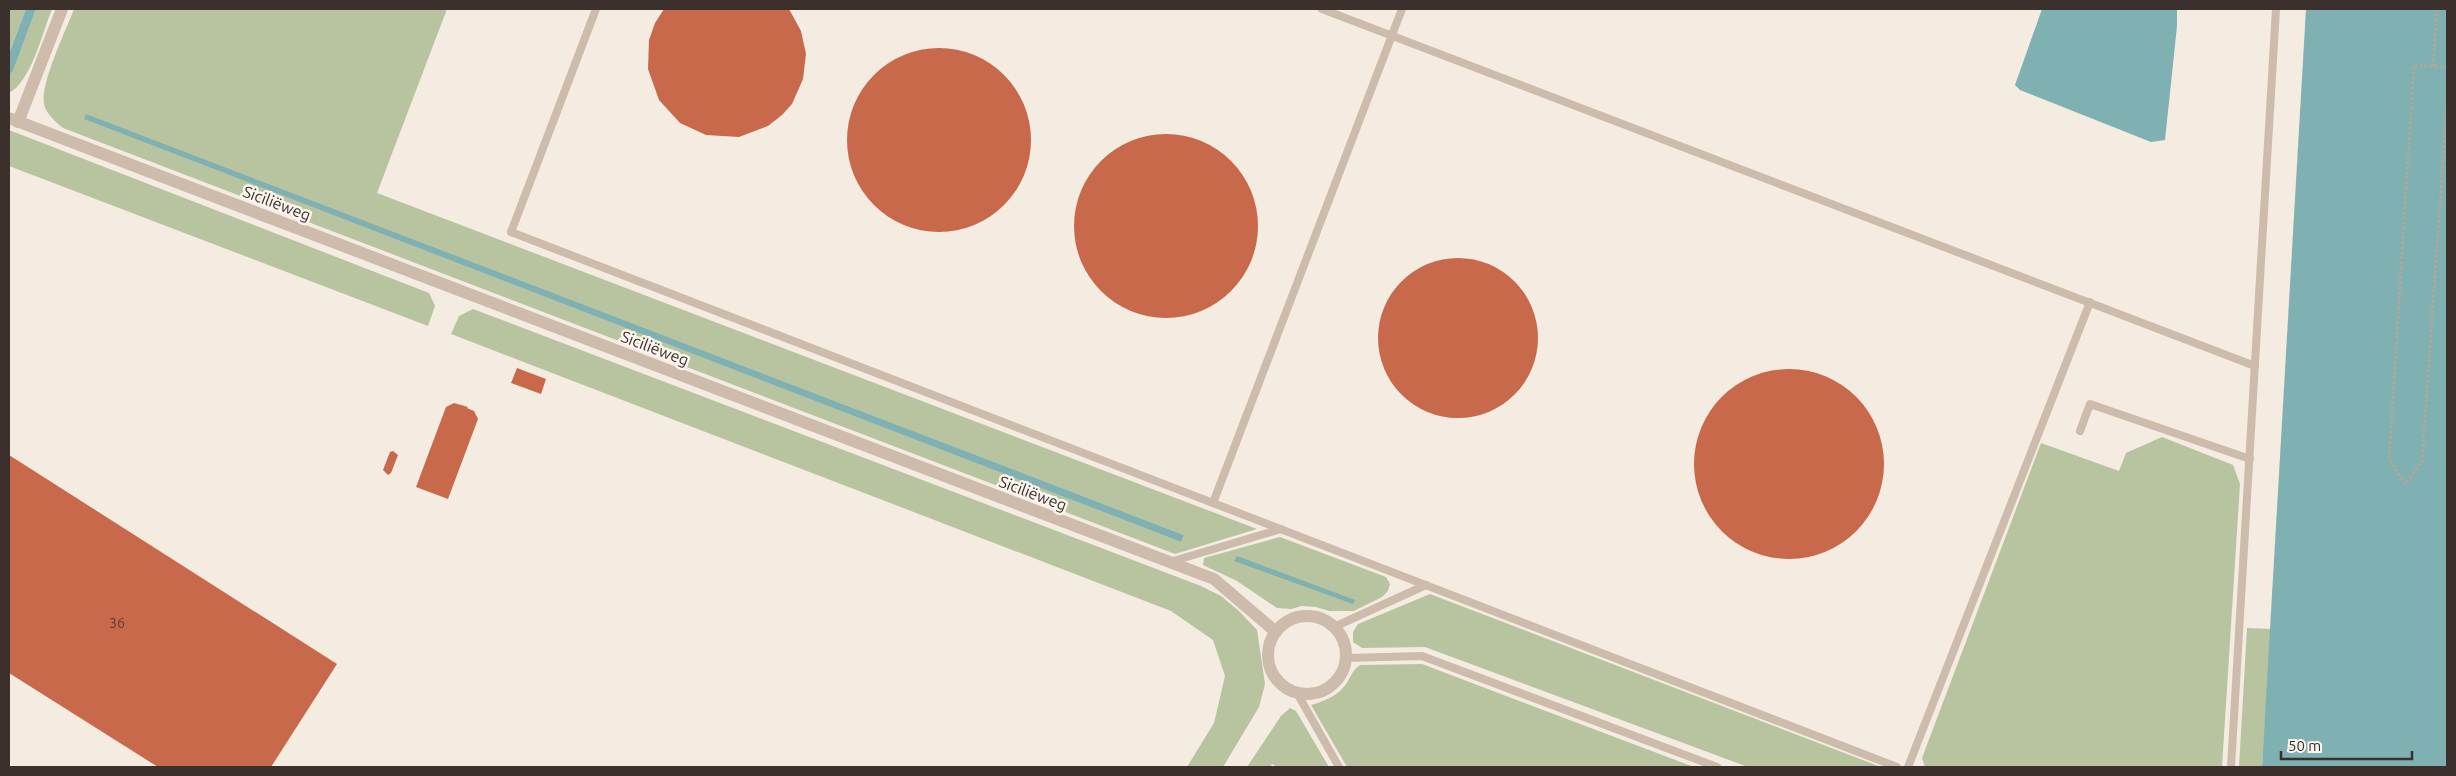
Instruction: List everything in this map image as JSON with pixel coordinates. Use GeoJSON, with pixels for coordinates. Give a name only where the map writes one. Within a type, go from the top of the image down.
{"type":"FeatureCollection","features":[{"type":"Feature","properties":{"kind":"street"},"geometry":{"type":"LineString","coordinates":[[13,120],[62,9]]}},
{"type":"Feature","properties":{"kind":"street","name":"Siciliëweg"},"geometry":{"type":"LineString","coordinates":[[13,120],[1214,579],[1276,632]]}},
{"type":"Feature","properties":{"kind":"street"},"geometry":{"type":"LineString","coordinates":[[1304,616],[1325,621],[1334,627],[1345,647],[1346,658],[1338,679],[1329,687],[1319,692],[1297,693],[1284,687],[1275,678],[1270,668],[1268,655],[1270,642],[1276,632],[1283,624],[1304,616]]}},
{"type":"Feature","properties":{"kind":"lane"},"geometry":{"type":"LineString","coordinates":[[596,9],[511,232],[1898,767]]}},
{"type":"Feature","properties":{"kind":"lane"},"geometry":{"type":"LineString","coordinates":[[1322,9],[2255,366]]}},
{"type":"Feature","properties":{"kind":"lane"},"geometry":{"type":"LineString","coordinates":[[1213,503],[1402,9]]}},
{"type":"Feature","properties":{"kind":"lane"},"geometry":{"type":"LineString","coordinates":[[2231,767],[2276,9]]}},
{"type":"Feature","properties":{"kind":"lane"},"geometry":{"type":"LineString","coordinates":[[1908,767],[2090,302]]}},
{"type":"Feature","properties":{"kind":"lane"},"geometry":{"type":"LineString","coordinates":[[2080,431],[2090,404],[2250,459]]}},
{"type":"Feature","properties":{"kind":"lane"},"geometry":{"type":"LineString","coordinates":[[1170,562],[1280,529]]}},
{"type":"Feature","properties":{"kind":"lane"},"geometry":{"type":"LineString","coordinates":[[1334,627],[1426,585]]}},
{"type":"Feature","properties":{"kind":"lane"},"geometry":{"type":"LineString","coordinates":[[1346,658],[1422,656],[1717,767]]}},
{"type":"Feature","properties":{"kind":"lane"},"geometry":{"type":"LineString","coordinates":[[1297,693],[1339,767]]}},
{"type":"Feature","properties":{"kind":"path"},"geometry":{"type":"LineString","coordinates":[[2433,66],[2437,9]]}},
{"type":"Feature","properties":{"kind":"path"},"geometry":{"type":"LineString","coordinates":[[2447,67],[2414,65],[2389,459],[2405,484],[2422,461],[2447,104]]}},
{"type":"Feature","properties":{"kind":"green space"},"geometry":{"type":"Polygon","coordinates":[[[9,9],[26,9],[9,54],[9,9]]]}},
{"type":"Feature","properties":{"kind":"green space"},"geometry":{"type":"Polygon","coordinates":[[[36,9],[52,9],[30,67],[17,87],[9,93],[9,75],[13,71],[36,9]]]}},
{"type":"Feature","properties":{"kind":"green space"},"geometry":{"type":"Polygon","coordinates":[[[74,9],[447,9],[377,193],[1257,529],[1175,554],[63,128],[47,111],[44,104],[44,95],[50,71],[74,9]],[[86,115],[85,119],[1181,542],[1184,535],[86,115]]]}},
{"type":"Feature","properties":{"kind":"green space"},"geometry":{"type":"Polygon","coordinates":[[[9,130],[429,293],[435,306],[428,326],[9,166],[9,130]]]}},
{"type":"Feature","properties":{"kind":"green space"},"geometry":{"type":"Polygon","coordinates":[[[473,309],[1201,586],[1221,596],[1257,630],[1265,684],[1259,707],[1223,767],[1187,767],[1214,723],[1225,676],[1213,640],[1171,611],[451,334],[459,316],[473,309]]]}},
{"type":"Feature","properties":{"kind":"green space"},"geometry":{"type":"Polygon","coordinates":[[[2162,437],[2233,465],[2240,484],[2222,767],[1925,767],[1922,758],[2041,443],[2119,471],[2126,453],[2162,437]]]}},
{"type":"Feature","properties":{"kind":"green space"},"geometry":{"type":"Polygon","coordinates":[[[1280,537],[1386,577],[1390,584],[1388,591],[1382,597],[1354,611],[1329,611],[1316,607],[1302,606],[1291,609],[1277,608],[1237,581],[1203,565],[1204,558],[1280,537]]]}},
{"type":"Feature","properties":{"kind":"green space"},"geometry":{"type":"Polygon","coordinates":[[[1430,594],[1881,767],[1748,767],[1425,647],[1362,648],[1353,642],[1353,632],[1358,624],[1430,594]]]}},
{"type":"Feature","properties":{"kind":"green space"},"geometry":{"type":"Polygon","coordinates":[[[2247,628],[2271,629],[2262,767],[2239,767],[2247,628]]]}},
{"type":"Feature","properties":{"kind":"green space"},"geometry":{"type":"Polygon","coordinates":[[[1422,664],[1694,767],[1347,767],[1311,705],[1327,699],[1341,690],[1354,670],[1360,665],[1422,664]]]}},
{"type":"Feature","properties":{"kind":"green space"},"geometry":{"type":"Polygon","coordinates":[[[1290,708],[1296,711],[1329,767],[1277,767],[1272,764],[1270,767],[1247,767],[1281,716],[1290,708]]]}},
{"type":"Feature","properties":{"kind":"water"},"geometry":{"type":"Polygon","coordinates":[[[26,9],[36,9],[13,71],[9,75],[9,54],[26,9]]]}},
{"type":"Feature","properties":{"kind":"water"},"geometry":{"type":"Polygon","coordinates":[[[2042,9],[2177,9],[2177,26],[2165,140],[2151,142],[2020,90],[2015,85],[2042,9]]]}},
{"type":"Feature","properties":{"kind":"water"},"geometry":{"type":"Polygon","coordinates":[[[2306,9],[2447,9],[2447,767],[2262,767],[2306,9]]]}},
{"type":"Feature","properties":{"kind":"water"},"geometry":{"type":"Polygon","coordinates":[[[86,114],[1184,535],[1181,542],[84,119],[86,114]]]}},
{"type":"Feature","properties":{"kind":"water"},"geometry":{"type":"Polygon","coordinates":[[[1237,556],[1355,600],[1353,604],[1234,561],[1237,556]]]}},
{"type":"Feature","properties":{"kind":"building"},"geometry":{"type":"Polygon","coordinates":[[[664,9],[789,9],[801,31],[806,54],[803,79],[792,104],[768,126],[739,137],[706,135],[680,123],[659,100],[648,69],[649,40],[655,23],[664,9]]]}},
{"type":"Feature","properties":{"kind":"building"},"geometry":{"type":"Polygon","coordinates":[[[930,48],[948,48],[974,55],[990,63],[1004,75],[1016,89],[1024,105],[1031,131],[1031,149],[1024,175],[1016,191],[1004,205],[990,217],[966,228],[948,232],[930,232],[912,228],[888,217],[862,191],[851,167],[847,149],[847,131],[851,113],[862,89],[888,63],[912,52],[930,48]]]}},
{"type":"Feature","properties":{"kind":"building"},"geometry":{"type":"Polygon","coordinates":[[[1157,134],[1175,134],[1201,141],[1217,149],[1231,161],[1243,175],[1251,191],[1258,217],[1258,235],[1251,261],[1243,277],[1231,291],[1217,303],[1193,314],[1175,318],[1157,318],[1139,314],[1115,303],[1089,277],[1078,253],[1074,235],[1074,217],[1078,199],[1089,175],[1115,149],[1139,138],[1157,134]]]}},
{"type":"Feature","properties":{"kind":"building"},"geometry":{"type":"Polygon","coordinates":[[[1450,258],[1466,258],[1496,267],[1515,281],[1532,307],[1538,330],[1538,346],[1532,369],[1515,395],[1496,409],[1481,415],[1466,418],[1450,418],[1420,409],[1396,389],[1387,376],[1381,361],[1378,346],[1378,330],[1387,300],[1407,276],[1420,267],[1435,261],[1450,258]]]}},
{"type":"Feature","properties":{"kind":"building"},"geometry":{"type":"Polygon","coordinates":[[[517,368],[546,379],[541,394],[511,383],[517,368]]]}},
{"type":"Feature","properties":{"kind":"building"},"geometry":{"type":"Polygon","coordinates":[[[1798,369],[1808,370],[1834,380],[1850,390],[1863,403],[1877,427],[1883,445],[1883,483],[1877,501],[1863,525],[1850,538],[1826,552],[1808,558],[1780,559],[1770,558],[1744,548],[1728,538],[1715,525],[1701,501],[1695,483],[1694,455],[1695,445],[1705,419],[1715,403],[1728,390],[1752,376],[1770,370],[1798,369]]]}},
{"type":"Feature","properties":{"kind":"building"},"geometry":{"type":"Polygon","coordinates":[[[454,403],[474,411],[478,419],[448,499],[416,487],[446,407],[454,403]]]}},
{"type":"Feature","properties":{"kind":"building"},"geometry":{"type":"Polygon","coordinates":[[[393,451],[398,455],[391,473],[388,475],[383,470],[390,452],[393,451]]]}},
{"type":"Feature","properties":{"kind":"building"},"geometry":{"type":"Polygon","coordinates":[[[9,455],[337,664],[271,767],[158,767],[9,673],[9,455]]]}}]}
